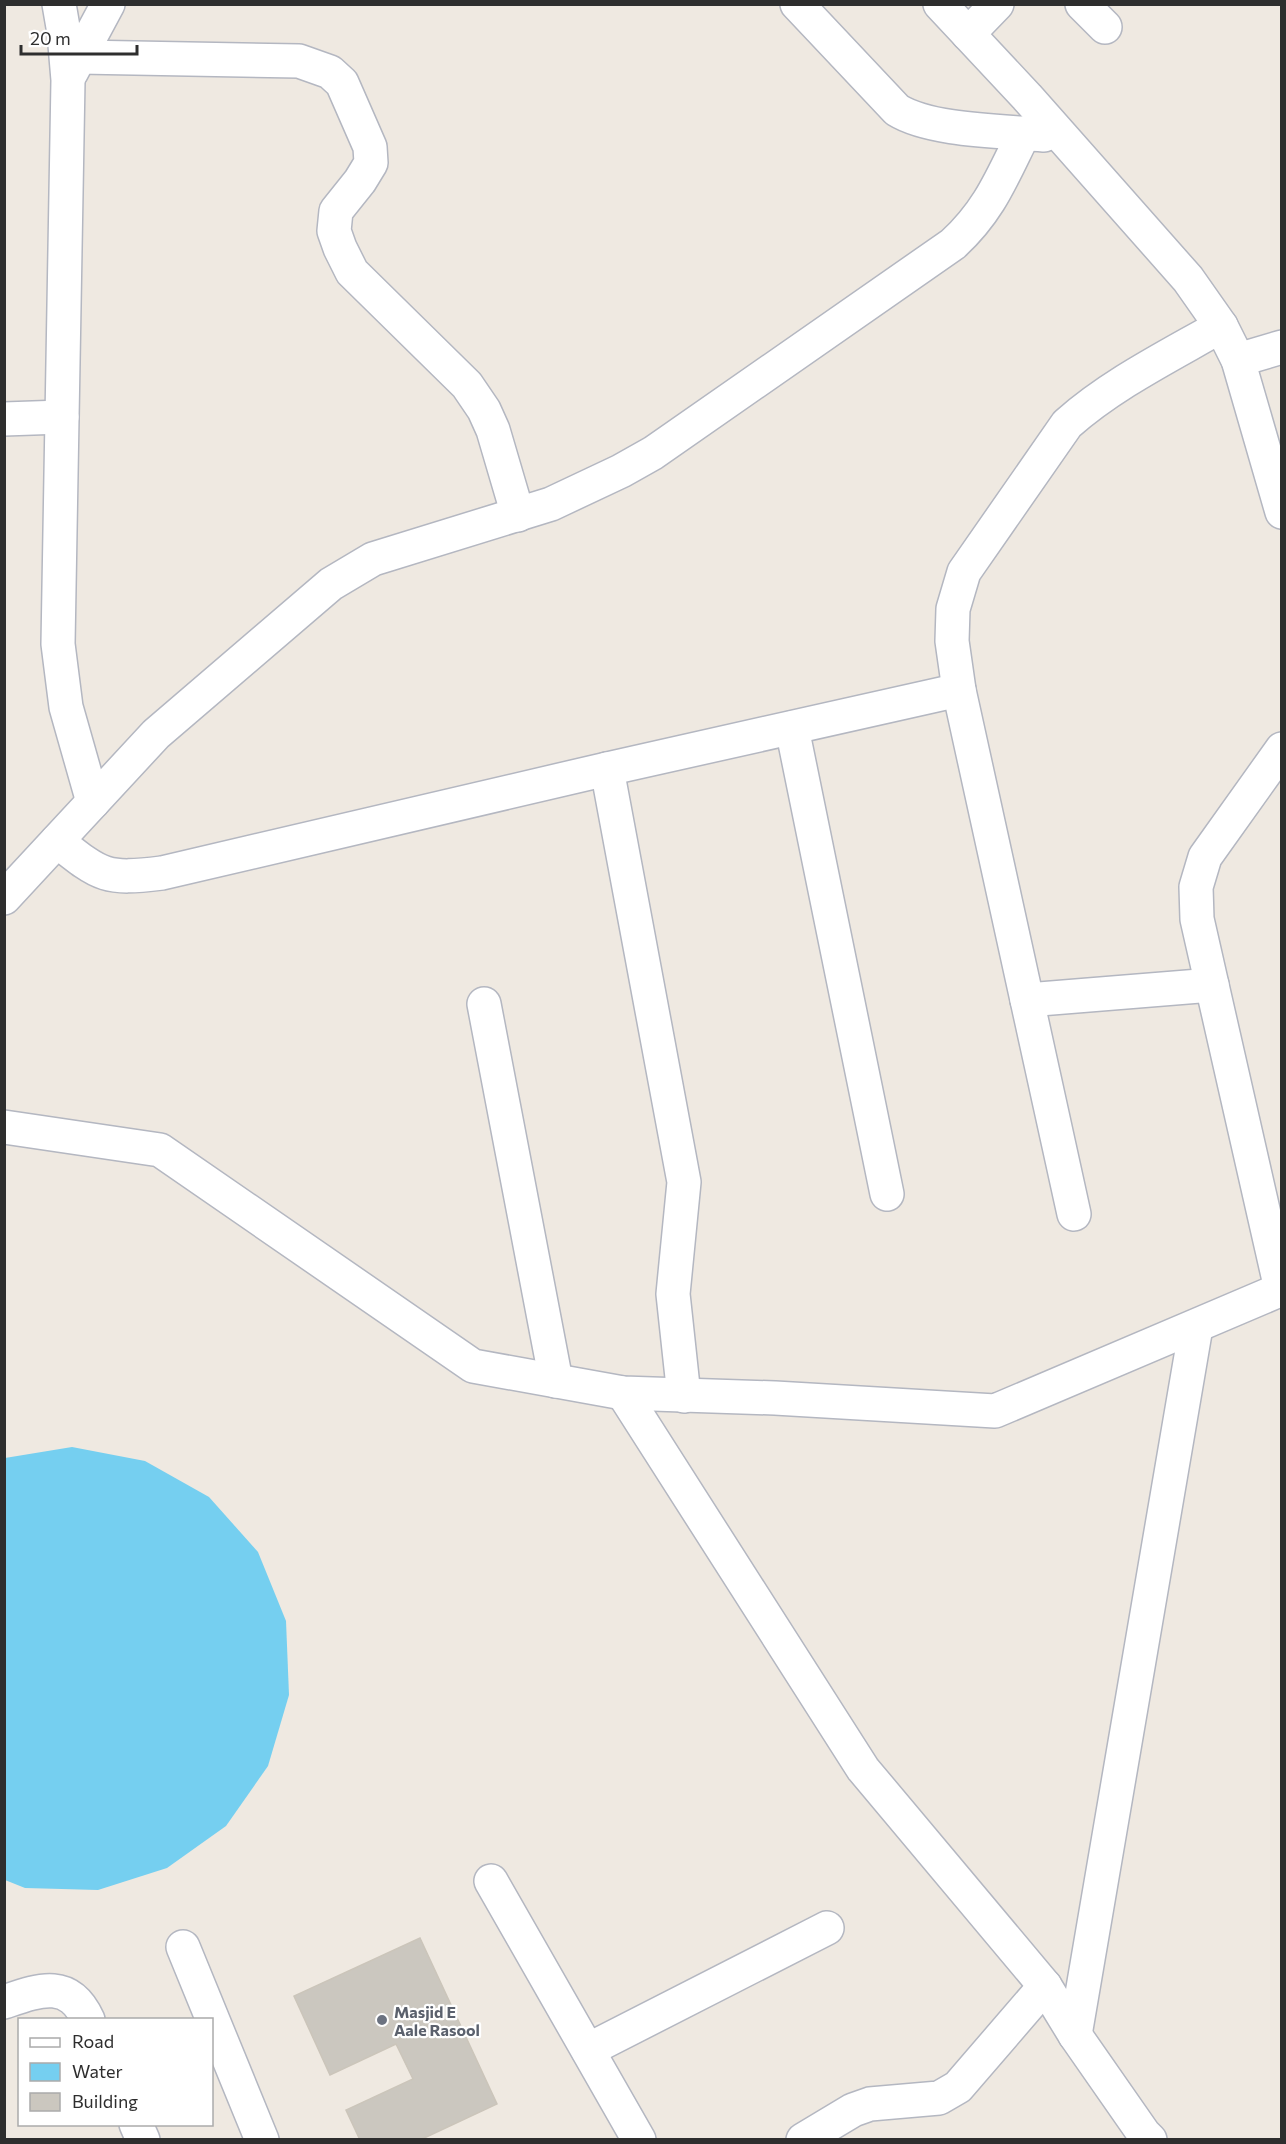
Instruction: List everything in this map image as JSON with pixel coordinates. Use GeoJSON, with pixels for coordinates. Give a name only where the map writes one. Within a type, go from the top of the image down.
{"type":"FeatureCollection","features":[{"type":"Feature","properties":{"kind":"street"},"geometry":{"type":"LineString","coordinates":[[59,4],[74,69],[62,417],[58,644],[66,707],[93,802]]}},
{"type":"Feature","properties":{"kind":"street"},"geometry":{"type":"LineString","coordinates":[[74,69],[108,4]]}},
{"type":"Feature","properties":{"kind":"street"},"geometry":{"type":"LineString","coordinates":[[940,4],[1188,279],[1221,326],[1238,360],[1281,512]]}},
{"type":"Feature","properties":{"kind":"street"},"geometry":{"type":"LineString","coordinates":[[968,34],[997,4]]}},
{"type":"Feature","properties":{"kind":"street"},"geometry":{"type":"LineString","coordinates":[[1082,4],[1105,27]]}},
{"type":"Feature","properties":{"kind":"street"},"geometry":{"type":"LineString","coordinates":[[807,8],[897,110],[910,118],[932,124],[1062,137]]}},
{"type":"Feature","properties":{"kind":"street"},"geometry":{"type":"LineString","coordinates":[[74,69],[299,61],[330,72],[342,83],[370,147],[371,163],[336,211],[334,231],[340,248],[352,272],[467,385],[484,410],[493,430],[518,515]]}},
{"type":"Feature","properties":{"kind":"street"},"geometry":{"type":"LineString","coordinates":[[4,898],[156,734],[331,584],[373,559],[518,515],[584,491],[653,453],[953,244],[972,227],[990,203],[1024,133]]}},
{"type":"Feature","properties":{"kind":"street"},"geometry":{"type":"LineString","coordinates":[[1074,1214],[959,690],[952,641],[953,609],[964,572],[1067,424],[1087,406],[1111,390],[1221,326]]}},
{"type":"Feature","properties":{"kind":"street"},"geometry":{"type":"LineString","coordinates":[[1238,360],[1281,347]]}},
{"type":"Feature","properties":{"kind":"street"},"geometry":{"type":"LineString","coordinates":[[4,419],[62,417]]}},
{"type":"Feature","properties":{"kind":"street"},"geometry":{"type":"LineString","coordinates":[[57,840],[91,867],[107,875],[132,877],[152,875],[959,690]]}},
{"type":"Feature","properties":{"kind":"street"},"geometry":{"type":"LineString","coordinates":[[792,728],[887,1194]]}},
{"type":"Feature","properties":{"kind":"street"},"geometry":{"type":"LineString","coordinates":[[4,1127],[160,1150],[473,1366],[622,1394],[775,1398],[995,1411],[1281,1289],[1197,919],[1196,887],[1205,857],[1281,749]]}},
{"type":"Feature","properties":{"kind":"street"},"geometry":{"type":"LineString","coordinates":[[607,769],[684,1182],[673,1294],[684,1396]]}},
{"type":"Feature","properties":{"kind":"street"},"geometry":{"type":"LineString","coordinates":[[1028,1000],[1212,986]]}},
{"type":"Feature","properties":{"kind":"street"},"geometry":{"type":"LineString","coordinates":[[484,1004],[556,1381]]}},
{"type":"Feature","properties":{"kind":"street"},"geometry":{"type":"LineString","coordinates":[[1075,2035],[1196,1327]]}},
{"type":"Feature","properties":{"kind":"street"},"geometry":{"type":"LineString","coordinates":[[622,1394],[862,1769],[1045,1986],[1144,2138]]}},
{"type":"Feature","properties":{"kind":"street"},"geometry":{"type":"LineString","coordinates":[[491,1881],[638,2139]]}},
{"type":"Feature","properties":{"kind":"street"},"geometry":{"type":"LineString","coordinates":[[588,2050],[827,1928]]}},
{"type":"Feature","properties":{"kind":"street"},"geometry":{"type":"LineString","coordinates":[[183,1947],[212,2018]]}},
{"type":"Feature","properties":{"kind":"street"},"geometry":{"type":"LineString","coordinates":[[803,2139],[853,2110],[870,2104],[939,2098],[958,2087],[1045,1986]]}},
{"type":"Feature","properties":{"kind":"street"},"geometry":{"type":"LineString","coordinates":[[4,2002],[52,1989],[73,1997],[87,2018]]}},
{"type":"Feature","properties":{"kind":"street"},"geometry":{"type":"LineString","coordinates":[[213,2020],[262,2139]]}},
{"type":"Feature","properties":{"kind":"water"},"geometry":{"type":"Polygon","coordinates":[[[72,1447],[145,1461],[209,1497],[258,1552],[286,1621],[289,1695],[268,1766],[226,1826],[167,1868],[98,1890],[25,1888],[5,1880],[5,1458],[72,1447]]]}},
{"type":"Feature","properties":{"kind":"building","name":"Masjid E Aale Rasool"},"geometry":{"type":"Polygon","coordinates":[[[420,1938],[497,2104],[420,2140],[360,2140],[346,2110],[413,2079],[396,2044],[330,2075],[294,1996],[420,1938]]]}},
{"type":"Feature","properties":{"kind":"place","name":"Masjid E Aale Rasool"},"geometry":{"type":"Point","coordinates":[382,2020]}}]}
